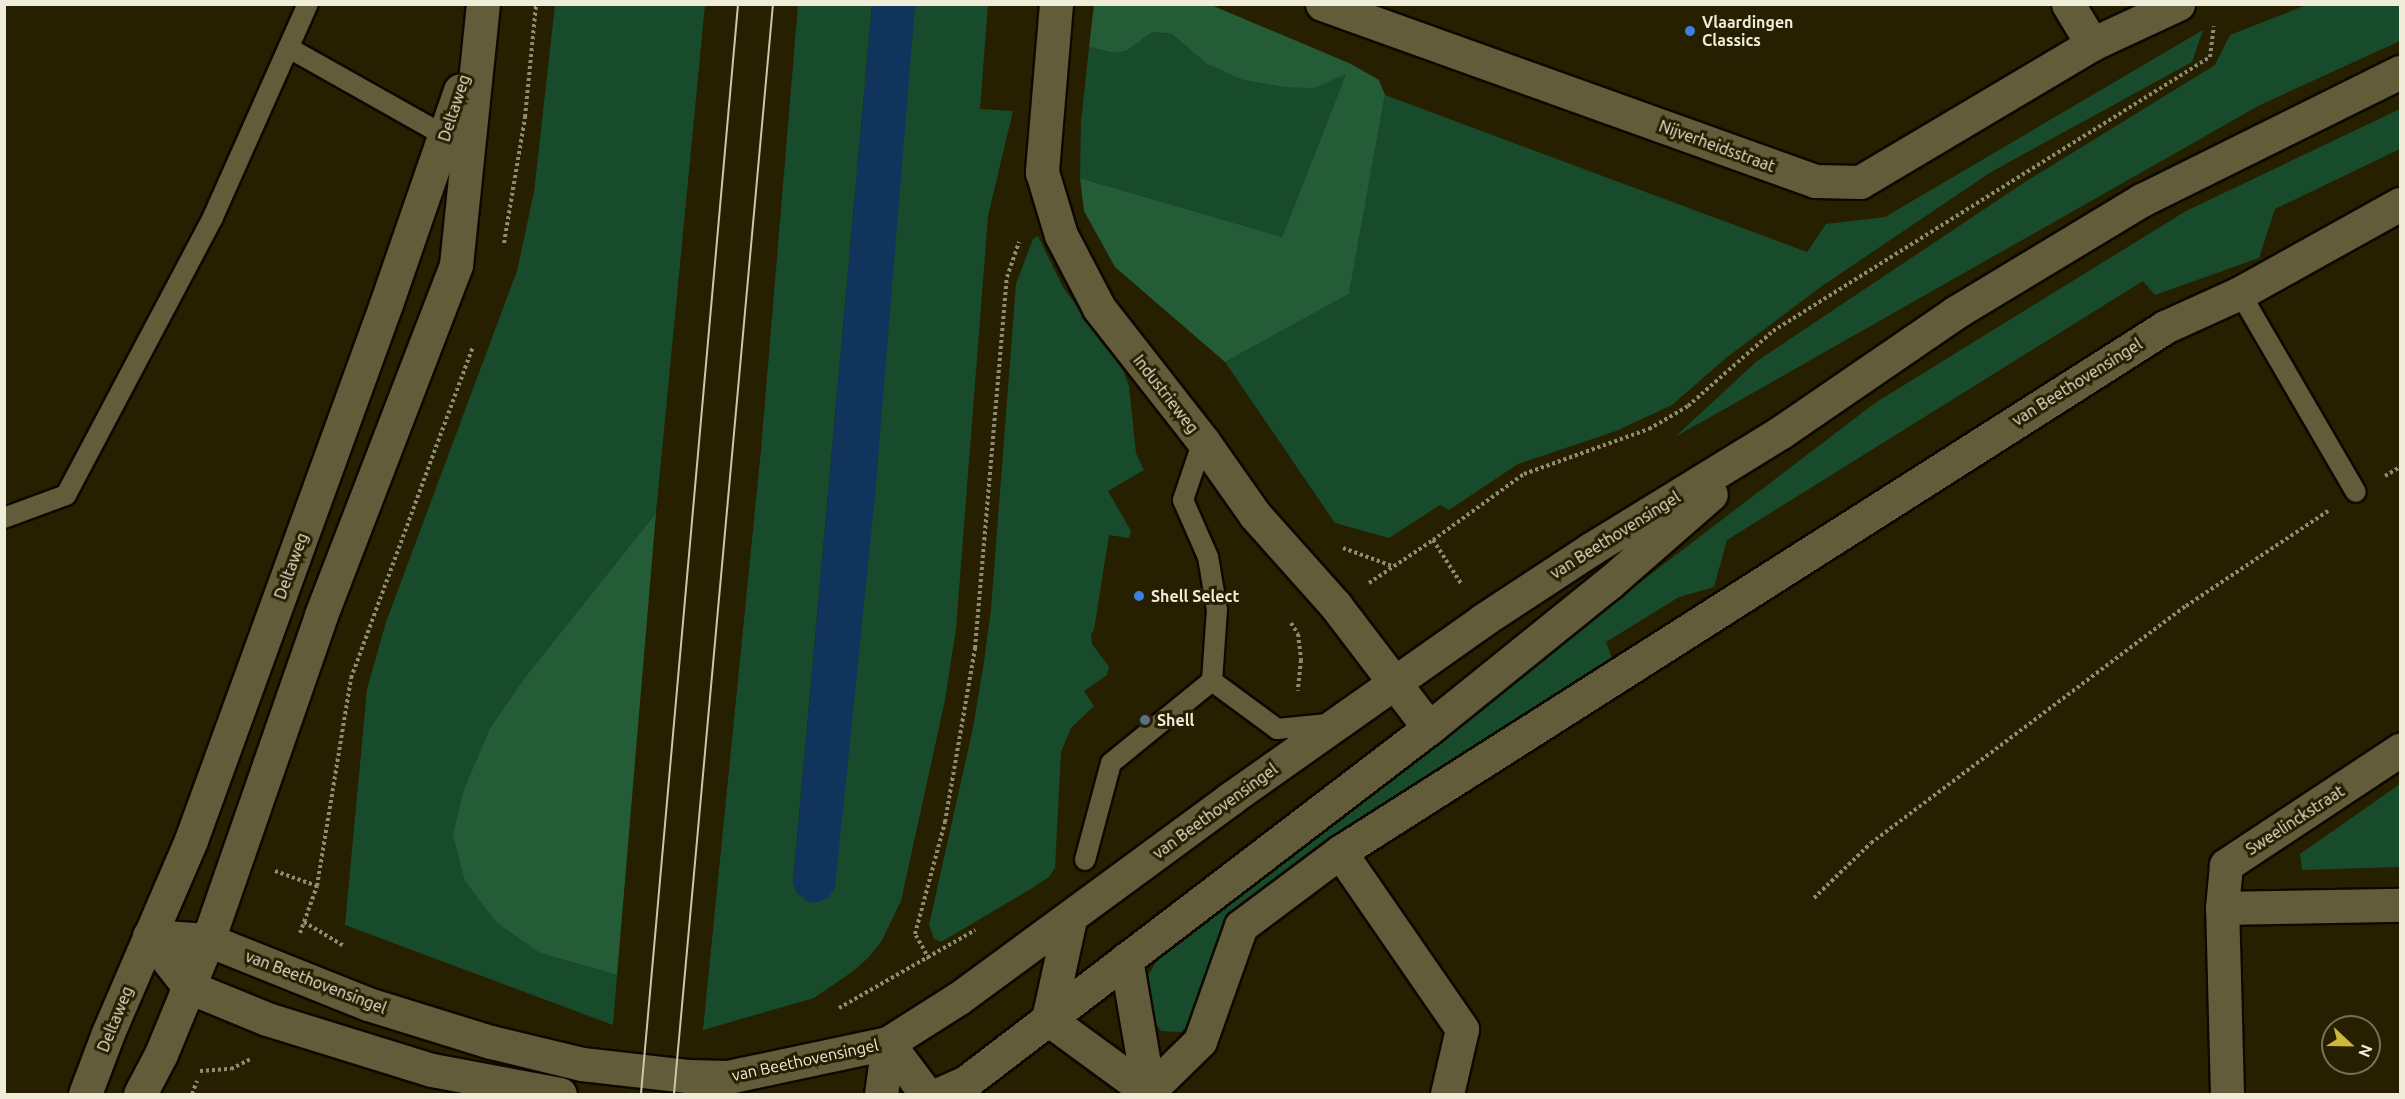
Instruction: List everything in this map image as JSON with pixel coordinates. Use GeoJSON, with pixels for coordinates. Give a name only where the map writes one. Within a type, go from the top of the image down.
{"type":"FeatureCollection","features":[{"type":"Feature","properties":{"kind":"street","name":"Industrieweg"},"geometry":{"type":"LineString","coordinates":[[1056,4],[1042,172],[1061,235],[1099,308],[1203,441],[1255,515],[1336,606],[1429,728]]}},
{"type":"Feature","properties":{"kind":"street","name":"Nijverheidsstraat"},"geometry":{"type":"LineString","coordinates":[[1322,4],[1815,181],[1860,182],[2092,44],[2178,4]]}},
{"type":"Feature","properties":{"kind":"street"},"geometry":{"type":"LineString","coordinates":[[2068,4],[2092,44]]}},
{"type":"Feature","properties":{"kind":"street","name":"Deltaweg"},"geometry":{"type":"LineString","coordinates":[[85,1095],[195,828],[445,136],[481,18]]}},
{"type":"Feature","properties":{"kind":"street","name":"Deltaweg"},"geometry":{"type":"LineString","coordinates":[[140,1095],[208,940],[321,615],[456,265],[481,18]]}},
{"type":"Feature","properties":{"kind":"street","name":"van Beethovensingel"},"geometry":{"type":"LineString","coordinates":[[149,936],[208,940],[368,1004],[491,1042],[582,1064],[687,1076],[728,1077],[888,1043],[959,998],[1070,919],[1336,723],[1591,549],[1781,432],[1956,312],[2142,200],[2400,72]]}},
{"type":"Feature","properties":{"kind":"street","name":"van Beethovensingel"},"geometry":{"type":"LineString","coordinates":[[1149,1093],[1200,1041],[1241,926],[1340,852],[2165,327],[2240,293],[2400,204]]}},
{"type":"Feature","properties":{"kind":"street","name":"van Beethovensingel"},"geometry":{"type":"LineString","coordinates":[[939,1095],[966,1082],[1429,728],[1609,583],[1781,432]]}},
{"type":"Feature","properties":{"kind":"street","name":"Sweelinckstraat"},"geometry":{"type":"LineString","coordinates":[[2227,1095],[2222,908],[2226,865],[2400,750]]}},
{"type":"Feature","properties":{"kind":"street"},"geometry":{"type":"LineString","coordinates":[[1340,852],[1462,1029],[1447,1095]]}},
{"type":"Feature","properties":{"kind":"street"},"geometry":{"type":"LineString","coordinates":[[2222,908],[2400,905]]}},
{"type":"Feature","properties":{"kind":"street"},"geometry":{"type":"LineString","coordinates":[[1070,919],[1048,1019],[1149,1093]]}},
{"type":"Feature","properties":{"kind":"street"},"geometry":{"type":"LineString","coordinates":[[149,936],[189,987],[267,1019],[432,1070],[560,1095]]}},
{"type":"Feature","properties":{"kind":"street"},"geometry":{"type":"LineString","coordinates":[[1126,959],[1149,1093]]}},
{"type":"Feature","properties":{"kind":"street"},"geometry":{"type":"LineString","coordinates":[[881,1095],[888,1043]]}},
{"type":"Feature","properties":{"kind":"street"},"geometry":{"type":"LineString","coordinates":[[888,1043],[926,1095]]}},
{"type":"Feature","properties":{"kind":"lane"},"geometry":{"type":"LineString","coordinates":[[4,518],[66,495],[213,217],[308,4]]}},
{"type":"Feature","properties":{"kind":"lane"},"geometry":{"type":"LineString","coordinates":[[289,48],[445,136]]}},
{"type":"Feature","properties":{"kind":"lane"},"geometry":{"type":"LineString","coordinates":[[2240,293],[2356,492]]}},
{"type":"Feature","properties":{"kind":"lane"},"geometry":{"type":"LineString","coordinates":[[1085,860],[1111,763],[1212,681],[1217,610],[1208,557],[1183,500],[1203,441]]}},
{"type":"Feature","properties":{"kind":"lane"},"geometry":{"type":"LineString","coordinates":[[1212,681],[1277,729],[1336,723]]}},
{"type":"Feature","properties":{"kind":"path"},"geometry":{"type":"LineString","coordinates":[[1392,567],[1524,474],[1649,429],[1688,406],[1773,331],[2210,57],[2216,15]]}},
{"type":"Feature","properties":{"kind":"path"},"geometry":{"type":"LineString","coordinates":[[929,959],[915,934],[945,822],[975,648],[1007,278],[1021,236]]}},
{"type":"Feature","properties":{"kind":"path"},"geometry":{"type":"LineString","coordinates":[[1814,898],[1871,843],[2186,606],[2356,492],[2400,467]]}},
{"type":"Feature","properties":{"kind":"path"},"geometry":{"type":"LineString","coordinates":[[1277,729],[1291,710],[1300,687],[1298,634]]}},
{"type":"Feature","properties":{"kind":"green space"},"geometry":{"type":"Polygon","coordinates":[[[2309,4],[2400,5],[2400,41],[2260,105],[1675,437],[1757,361],[2022,184],[2215,65],[2230,35],[2309,4]]]}},
{"type":"Feature","properties":{"kind":"green space"},"geometry":{"type":"Polygon","coordinates":[[[555,5],[705,5],[656,513],[526,676],[490,728],[464,789],[540,953],[617,975],[613,1025],[345,925],[367,689],[386,622],[517,271],[534,192],[555,5]]]}},
{"type":"Feature","properties":{"kind":"green space"},"geometry":{"type":"Polygon","coordinates":[[[798,5],[872,5],[793,883],[798,894],[900,162],[915,5],[988,5],[980,109],[1013,111],[988,216],[956,629],[945,700],[901,901],[881,942],[868,958],[814,998],[703,1030],[761,450],[798,5]]]}},
{"type":"Feature","properties":{"kind":"green space"},"geometry":{"type":"Polygon","coordinates":[[[1094,5],[1211,5],[1351,64],[1379,80],[1385,95],[1349,294],[1225,362],[1115,267],[1084,211],[1080,178],[1282,237],[1346,74],[1314,88],[1283,87],[1243,80],[1207,64],[1172,34],[1153,32],[1126,51],[1114,53],[1089,47],[1094,5]]]}},
{"type":"Feature","properties":{"kind":"green space"},"geometry":{"type":"Polygon","coordinates":[[[2203,30],[2192,62],[1991,172],[1822,286],[1726,358],[1672,405],[1616,431],[1518,464],[1449,510],[1440,505],[1389,538],[1335,523],[1225,362],[1349,294],[1385,95],[1807,252],[1826,224],[1885,217],[2203,30]]]}},
{"type":"Feature","properties":{"kind":"green space"},"geometry":{"type":"Polygon","coordinates":[[[1153,32],[1172,34],[1207,64],[1243,80],[1283,87],[1346,74],[1282,237],[1080,178],[1081,123],[1089,47],[1114,53],[1126,51],[1153,32]]]}},
{"type":"Feature","properties":{"kind":"green space"},"geometry":{"type":"Polygon","coordinates":[[[2400,109],[2400,149],[2275,209],[2259,258],[2155,295],[2143,281],[1727,540],[1714,587],[1679,597],[1606,642],[1612,658],[1279,879],[1190,1023],[1181,1032],[1161,1031],[1148,1012],[1145,981],[1161,953],[1512,680],[1875,403],[2186,211],[2400,109]]]}},
{"type":"Feature","properties":{"kind":"green space"},"geometry":{"type":"Polygon","coordinates":[[[1038,236],[1063,287],[1123,370],[1129,386],[1136,453],[1144,470],[1108,491],[1131,531],[1129,538],[1109,535],[1094,630],[1091,634],[1092,644],[1109,667],[1107,675],[1084,691],[1094,706],[1071,728],[1061,752],[1055,868],[1049,877],[1034,887],[941,942],[934,939],[929,925],[973,728],[984,662],[991,609],[1016,284],[1033,239],[1038,236]]]}},
{"type":"Feature","properties":{"kind":"green space"},"geometry":{"type":"Polygon","coordinates":[[[656,513],[617,975],[540,953],[496,922],[465,881],[453,835],[464,789],[490,728],[526,676],[656,513]]]}},
{"type":"Feature","properties":{"kind":"green space"},"geometry":{"type":"Polygon","coordinates":[[[2400,784],[2400,867],[2302,870],[2300,854],[2400,784]]]}},
{"type":"Feature","properties":{"kind":"water"},"geometry":{"type":"Polygon","coordinates":[[[872,5],[915,5],[875,496],[835,888],[828,898],[815,903],[807,901],[798,894],[793,883],[872,5]]]}},
{"type":"Feature","properties":{"kind":"tram line"},"geometry":{"type":"LineString","coordinates":[[641,1094],[738,4]]}},
{"type":"Feature","properties":{"kind":"tram line"},"geometry":{"type":"LineString","coordinates":[[674,1094],[773,4]]}},
{"type":"Feature","properties":{"kind":"place","name":"Vlaardingen Classics"},"geometry":{"type":"Point","coordinates":[1690,31]}},
{"type":"Feature","properties":{"kind":"place","name":"Shell Select"},"geometry":{"type":"Point","coordinates":[1139,596]}},
{"type":"Feature","properties":{"kind":"place","name":"Shell"},"geometry":{"type":"Point","coordinates":[1145,720]}}]}
